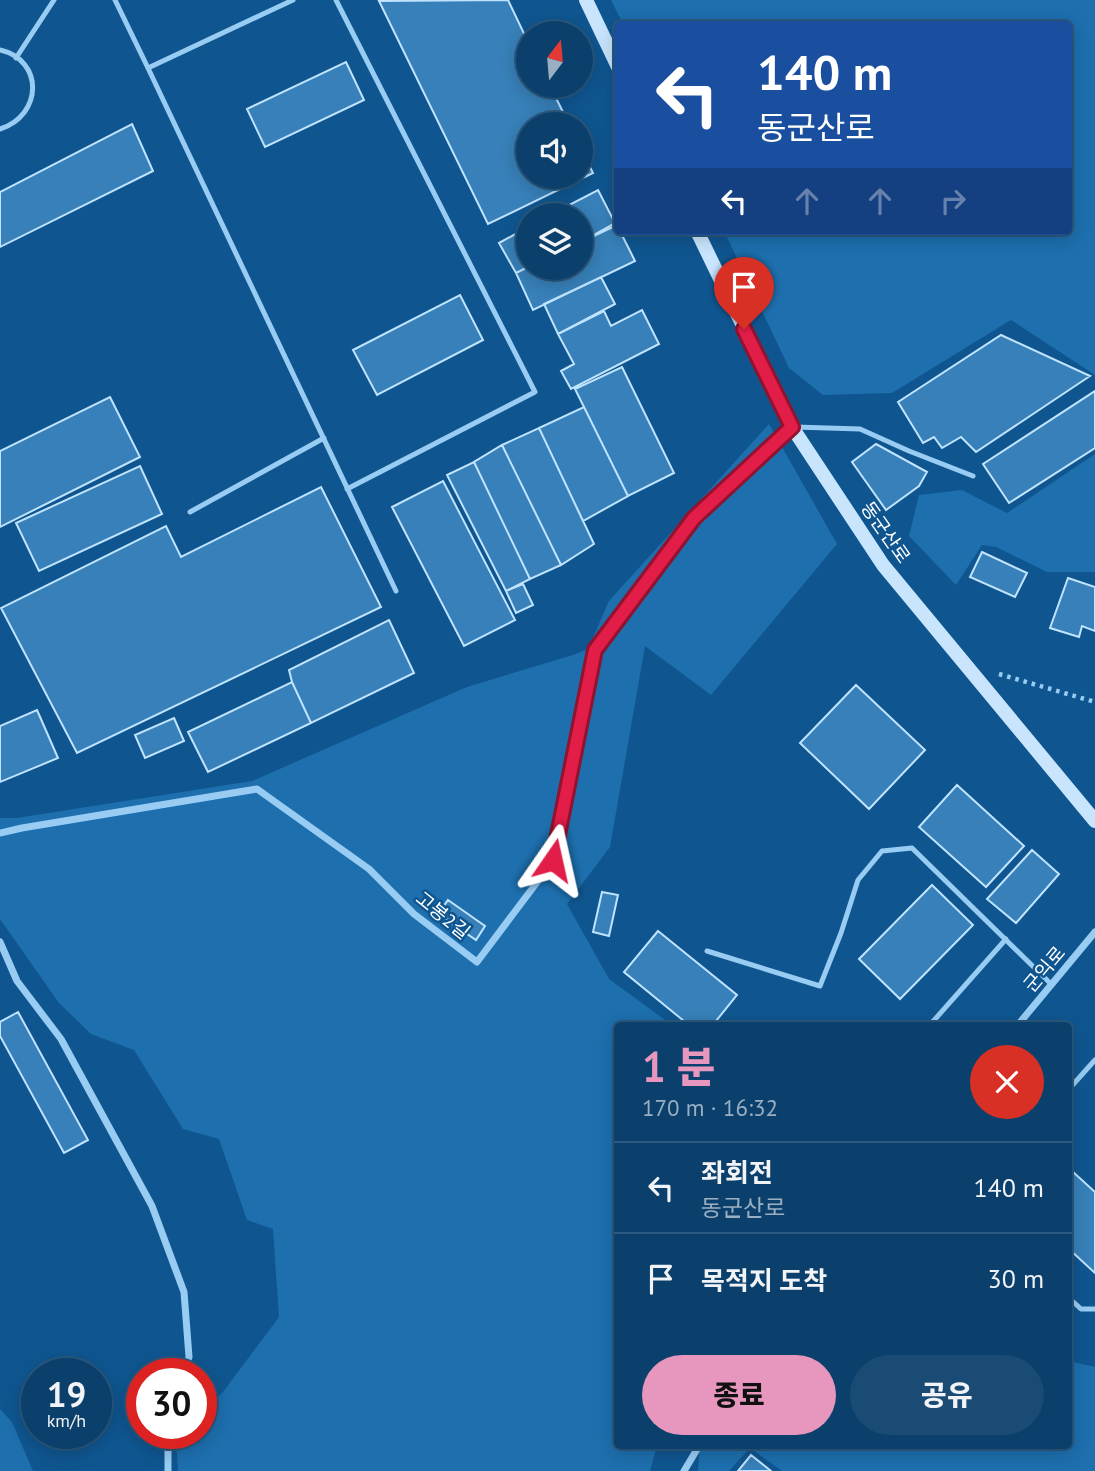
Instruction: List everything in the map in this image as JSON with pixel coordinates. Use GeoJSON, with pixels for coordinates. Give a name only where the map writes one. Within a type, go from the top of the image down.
{"type":"FeatureCollection","features":[{"type":"Feature","properties":{"kind":"street"},"geometry":{"type":"LineString","coordinates":[[586,0],[614,59]]}},
{"type":"Feature","properties":{"kind":"street","name":"동군산로"},"geometry":{"type":"LineString","coordinates":[[699,235],[792,427],[883,565],[1095,821]]}},
{"type":"Feature","properties":{"kind":"street","name":"고봉2길"},"geometry":{"type":"LineString","coordinates":[[0,833],[257,789],[369,869],[414,914],[477,962],[553,860],[595,650],[694,518],[792,427]]}},
{"type":"Feature","properties":{"kind":"street","name":"군익로"},"geometry":{"type":"LineString","coordinates":[[1020,1022],[1095,932]]}},
{"type":"Feature","properties":{"kind":"street"},"geometry":{"type":"LineString","coordinates":[[0,942],[18,981],[61,1039],[152,1206],[184,1292],[189,1358]]}},
{"type":"Feature","properties":{"kind":"street"},"geometry":{"type":"LineString","coordinates":[[168,1449],[168,1471]]}},
{"type":"Feature","properties":{"kind":"street"},"geometry":{"type":"LineString","coordinates":[[684,1471],[697,1449]]}},
{"type":"Feature","properties":{"kind":"lane"},"geometry":{"type":"LineString","coordinates":[[16,58],[54,0]]}},
{"type":"Feature","properties":{"kind":"lane"},"geometry":{"type":"LineString","coordinates":[[115,0],[396,591]]}},
{"type":"Feature","properties":{"kind":"lane"},"geometry":{"type":"LineString","coordinates":[[148,68],[293,0]]}},
{"type":"Feature","properties":{"kind":"lane"},"geometry":{"type":"LineString","coordinates":[[336,0],[535,392],[347,489]]}},
{"type":"Feature","properties":{"kind":"lane"},"geometry":{"type":"LineString","coordinates":[[0,50],[8,52],[27,69],[33,94],[22,117],[0,129]]}},
{"type":"Feature","properties":{"kind":"lane"},"geometry":{"type":"LineString","coordinates":[[792,427],[860,429],[973,475]]}},
{"type":"Feature","properties":{"kind":"lane"},"geometry":{"type":"LineString","coordinates":[[190,512],[324,438]]}},
{"type":"Feature","properties":{"kind":"lane"},"geometry":{"type":"LineString","coordinates":[[706,951],[820,986],[858,880],[882,851],[912,848],[1051,984]]}},
{"type":"Feature","properties":{"kind":"lane"},"geometry":{"type":"LineString","coordinates":[[933,1022],[1006,939]]}},
{"type":"Feature","properties":{"kind":"lane"},"geometry":{"type":"LineString","coordinates":[[1072,1086],[1095,1059]]}},
{"type":"Feature","properties":{"kind":"lane"},"geometry":{"type":"LineString","coordinates":[[1072,1300],[1081,1308],[1095,1309]]}},
{"type":"Feature","properties":{"kind":"path"},"geometry":{"type":"LineString","coordinates":[[964,663],[1095,702]]}},
{"type":"Feature","properties":{"kind":"shaded area"},"geometry":{"type":"Polygon","coordinates":[[[611,0],[1095,0],[1095,375],[1011,320],[892,393],[823,395],[789,368],[726,235],[1072,235],[1072,21],[622,21],[611,0]]]}},
{"type":"Feature","properties":{"kind":"shaded area"},"geometry":{"type":"Polygon","coordinates":[[[769,424],[837,544],[711,695],[645,646],[610,847],[567,904],[609,979],[668,1022],[614,1022],[614,1449],[656,1449],[650,1471],[178,1471],[177,1449],[217,1449],[217,1398],[279,1317],[273,1229],[247,1220],[219,1139],[183,1129],[134,1050],[91,1034],[59,1003],[0,919],[0,818],[17,818],[252,781],[467,687],[588,649],[609,601],[769,424]]]}},
{"type":"Feature","properties":{"kind":"shaded area"},"geometry":{"type":"Polygon","coordinates":[[[1095,454],[1095,572],[1047,572],[996,547],[982,545],[956,585],[909,536],[919,495],[962,490],[1007,513],[1095,454]]]}},
{"type":"Feature","properties":{"kind":"shaded area"},"geometry":{"type":"Polygon","coordinates":[[[1072,1362],[1095,1367],[1095,1471],[782,1471],[751,1449],[1072,1449],[1072,1362]]]}},
{"type":"Feature","properties":{"kind":"shaded area"},"geometry":{"type":"Polygon","coordinates":[[[0,1409],[12,1422],[21,1449],[24,1449],[33,1471],[0,1471],[0,1409]]]}},
{"type":"Feature","properties":{"kind":"shaded area"},"geometry":{"type":"Polygon","coordinates":[[[700,1449],[749,1449],[729,1471],[698,1471],[700,1449]]]}},
{"type":"Feature","properties":{"kind":"building"},"geometry":{"type":"Polygon","coordinates":[[[508,0],[518,21],[516,98],[556,98],[563,112],[516,112],[516,189],[560,189],[531,203],[516,203],[516,210],[488,224],[379,1],[508,0]]]}},
{"type":"Feature","properties":{"kind":"building"},"geometry":{"type":"Polygon","coordinates":[[[346,62],[364,100],[265,147],[247,109],[346,62]]]}},
{"type":"Feature","properties":{"kind":"building"},"geometry":{"type":"Polygon","coordinates":[[[132,124],[153,171],[0,247],[0,192],[132,124]]]}},
{"type":"Feature","properties":{"kind":"building"},"geometry":{"type":"Polygon","coordinates":[[[598,190],[614,224],[593,235],[593,203],[573,203],[598,190]]]}},
{"type":"Feature","properties":{"kind":"building"},"geometry":{"type":"Polygon","coordinates":[[[614,226],[614,235],[622,235],[635,261],[533,310],[519,280],[593,280],[593,236],[614,226]]]}},
{"type":"Feature","properties":{"kind":"building"},"geometry":{"type":"Polygon","coordinates":[[[516,234],[516,273],[499,243],[516,234]]]}},
{"type":"Feature","properties":{"kind":"building"},"geometry":{"type":"Polygon","coordinates":[[[601,277],[615,304],[558,334],[544,304],[601,277]]]}},
{"type":"Feature","properties":{"kind":"building"},"geometry":{"type":"Polygon","coordinates":[[[460,295],[483,340],[377,395],[353,350],[460,295]]]}},
{"type":"Feature","properties":{"kind":"building"},"geometry":{"type":"Polygon","coordinates":[[[642,310],[659,344],[571,389],[561,371],[574,364],[558,334],[604,311],[611,326],[642,310]]]}},
{"type":"Feature","properties":{"kind":"building"},"geometry":{"type":"Polygon","coordinates":[[[1001,335],[1090,376],[976,452],[961,437],[942,448],[934,437],[923,443],[898,402],[1001,335]]]}},
{"type":"Feature","properties":{"kind":"building"},"geometry":{"type":"Polygon","coordinates":[[[622,367],[674,473],[628,496],[575,389],[622,367]]]}},
{"type":"Feature","properties":{"kind":"building"},"geometry":{"type":"Polygon","coordinates":[[[1095,391],[1095,448],[1009,503],[983,464],[1095,391]]]}},
{"type":"Feature","properties":{"kind":"building"},"geometry":{"type":"Polygon","coordinates":[[[110,397],[140,457],[0,527],[0,451],[110,397]]]}},
{"type":"Feature","properties":{"kind":"building"},"geometry":{"type":"Polygon","coordinates":[[[584,407],[628,496],[583,521],[539,428],[584,407]]]}},
{"type":"Feature","properties":{"kind":"building"},"geometry":{"type":"Polygon","coordinates":[[[539,428],[594,544],[561,565],[502,445],[539,428]]]}},
{"type":"Feature","properties":{"kind":"building"},"geometry":{"type":"Polygon","coordinates":[[[876,444],[927,472],[919,486],[886,510],[852,462],[876,444]]]}},
{"type":"Feature","properties":{"kind":"building"},"geometry":{"type":"Polygon","coordinates":[[[502,445],[561,565],[530,579],[474,462],[502,445]]]}},
{"type":"Feature","properties":{"kind":"building"},"geometry":{"type":"Polygon","coordinates":[[[474,462],[530,579],[506,591],[447,475],[474,462]]]}},
{"type":"Feature","properties":{"kind":"building"},"geometry":{"type":"Polygon","coordinates":[[[140,466],[162,514],[39,571],[16,523],[140,466]]]}},
{"type":"Feature","properties":{"kind":"building"},"geometry":{"type":"Polygon","coordinates":[[[443,481],[515,620],[464,646],[392,507],[443,481]]]}},
{"type":"Feature","properties":{"kind":"building"},"geometry":{"type":"Polygon","coordinates":[[[321,487],[381,607],[77,753],[1,608],[166,526],[181,557],[321,487]]]}},
{"type":"Feature","properties":{"kind":"building"},"geometry":{"type":"Polygon","coordinates":[[[982,552],[1027,573],[1015,597],[970,577],[982,552]]]}},
{"type":"Feature","properties":{"kind":"building"},"geometry":{"type":"Polygon","coordinates":[[[1068,578],[1095,587],[1095,631],[1082,626],[1079,637],[1050,628],[1068,578]]]}},
{"type":"Feature","properties":{"kind":"building"},"geometry":{"type":"Polygon","coordinates":[[[523,584],[533,605],[516,613],[506,591],[523,584]]]}},
{"type":"Feature","properties":{"kind":"building"},"geometry":{"type":"Polygon","coordinates":[[[389,620],[414,673],[311,723],[289,670],[389,620]]]}},
{"type":"Feature","properties":{"kind":"building"},"geometry":{"type":"Polygon","coordinates":[[[292,682],[311,723],[208,772],[188,732],[292,682]]]}},
{"type":"Feature","properties":{"kind":"building"},"geometry":{"type":"Polygon","coordinates":[[[856,685],[925,750],[869,809],[800,743],[856,685]]]}},
{"type":"Feature","properties":{"kind":"building"},"geometry":{"type":"Polygon","coordinates":[[[37,710],[58,758],[0,782],[0,726],[37,710]]]}},
{"type":"Feature","properties":{"kind":"building"},"geometry":{"type":"Polygon","coordinates":[[[174,718],[184,741],[145,758],[135,735],[174,718]]]}},
{"type":"Feature","properties":{"kind":"building"},"geometry":{"type":"Polygon","coordinates":[[[957,785],[1024,846],[986,887],[919,827],[957,785]]]}},
{"type":"Feature","properties":{"kind":"building"},"geometry":{"type":"Polygon","coordinates":[[[1032,850],[1059,874],[1016,923],[987,899],[1032,850]]]}},
{"type":"Feature","properties":{"kind":"building"},"geometry":{"type":"Polygon","coordinates":[[[932,885],[973,925],[900,999],[859,959],[932,885]]]}},
{"type":"Feature","properties":{"kind":"building"},"geometry":{"type":"Polygon","coordinates":[[[602,892],[618,895],[609,936],[593,932],[602,892]]]}},
{"type":"Feature","properties":{"kind":"building"},"geometry":{"type":"Polygon","coordinates":[[[448,900],[485,926],[476,940],[438,914],[448,900]]]}},
{"type":"Feature","properties":{"kind":"building"},"geometry":{"type":"Polygon","coordinates":[[[658,931],[737,995],[715,1022],[685,1022],[624,972],[658,931]]]}},
{"type":"Feature","properties":{"kind":"building"},"geometry":{"type":"Polygon","coordinates":[[[18,1012],[88,1140],[64,1153],[0,1036],[0,1022],[18,1012]]]}},
{"type":"Feature","properties":{"kind":"building"},"geometry":{"type":"Polygon","coordinates":[[[1072,1171],[1095,1192],[1095,1273],[1072,1252],[1072,1171]]]}},
{"type":"Feature","properties":{"kind":"building"},"geometry":{"type":"Polygon","coordinates":[[[751,1455],[771,1471],[738,1471],[751,1455]]]}},
{"type":"Feature","properties":{"kind":"route"},"geometry":{"type":"LineString","coordinates":[[553,860],[595,650],[694,518],[792,427],[744,329]]}}]}
